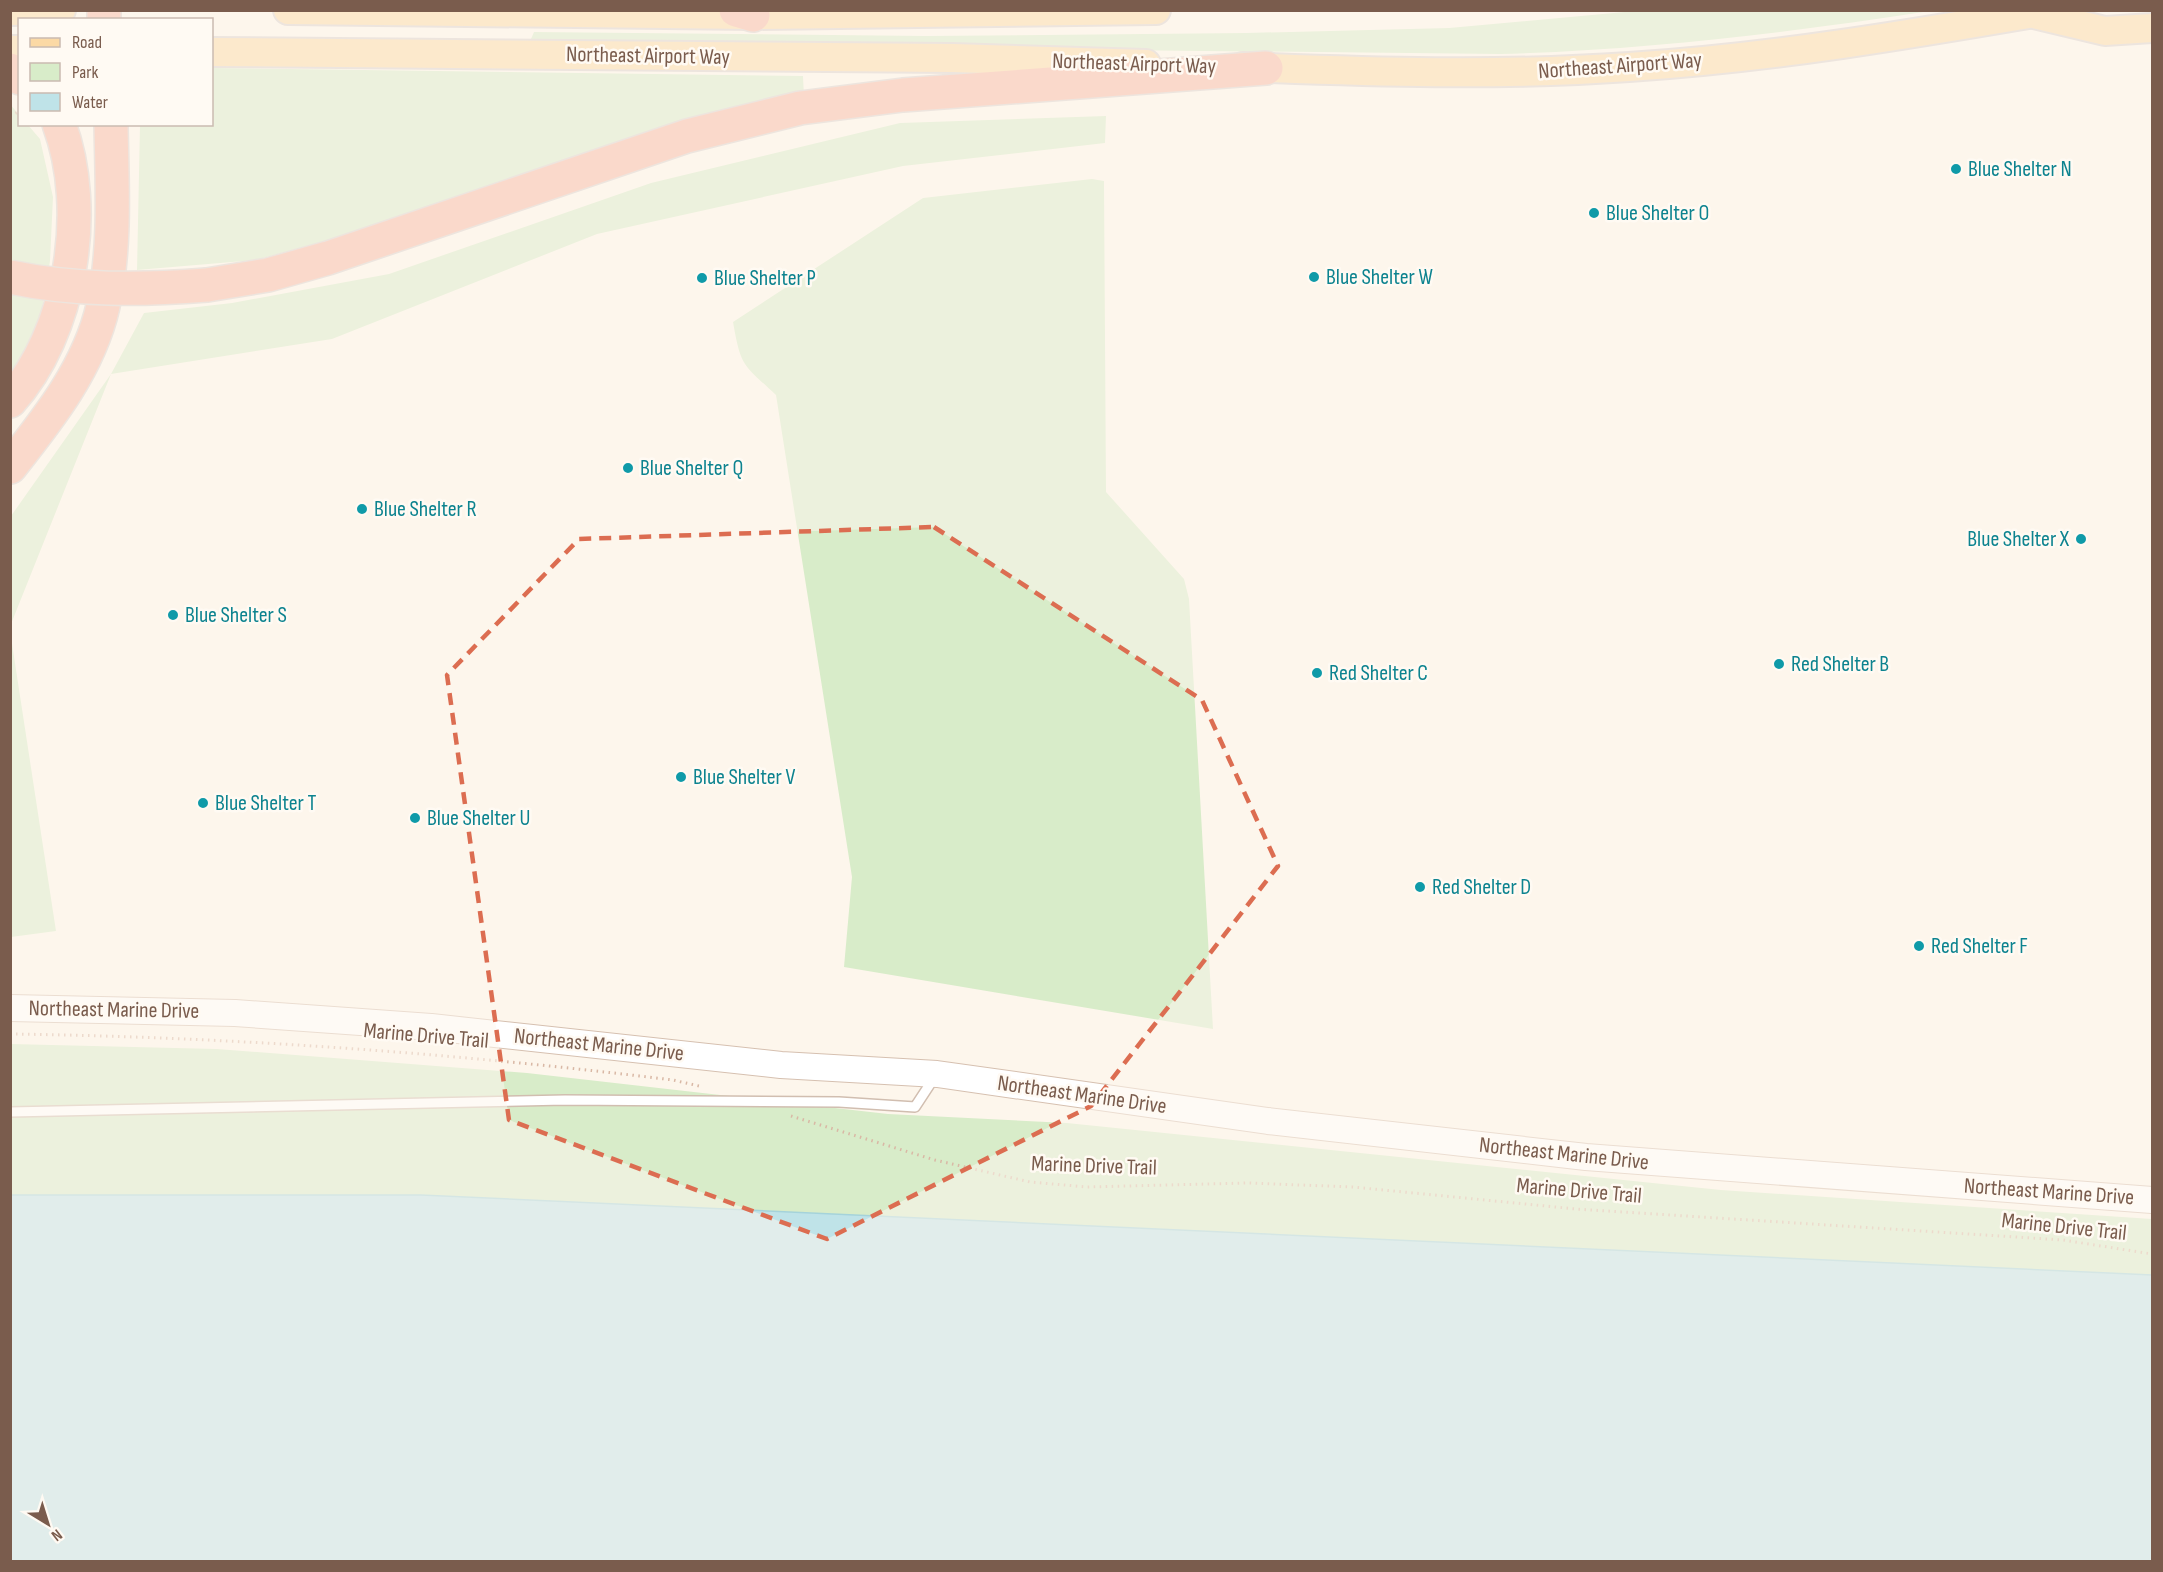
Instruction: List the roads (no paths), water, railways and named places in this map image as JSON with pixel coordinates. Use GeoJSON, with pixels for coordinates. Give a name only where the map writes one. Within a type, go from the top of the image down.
{"type":"FeatureCollection","features":[{"type":"Feature","properties":{"kind":"highway"},"geometry":{"type":"LineString","coordinates":[[10,277],[87,288],[158,289],[207,285],[268,275],[328,258],[676,139],[800,108],[903,95],[1266,68]]}},
{"type":"Feature","properties":{"kind":"highway"},"geometry":{"type":"LineString","coordinates":[[10,401],[43,356],[55,327],[71,259],[71,179],[59,126]]}},
{"type":"Feature","properties":{"kind":"highway"},"geometry":{"type":"LineString","coordinates":[[10,467],[66,391],[94,334],[103,307],[112,244],[111,126]]}},
{"type":"Feature","properties":{"kind":"main road"},"geometry":{"type":"LineString","coordinates":[[10,11],[61,10]]}},
{"type":"Feature","properties":{"kind":"main road","name":"Northeast Airport Way"},"geometry":{"type":"LineString","coordinates":[[288,10],[744,13],[1156,10]]}},
{"type":"Feature","properties":{"kind":"main road"},"geometry":{"type":"LineString","coordinates":[[2043,12],[2104,31],[2152,28]]}},
{"type":"Feature","properties":{"kind":"main road","name":"Northeast Airport Way"},"geometry":{"type":"LineString","coordinates":[[213,52],[953,58],[1496,73],[1630,67],[1775,53],[2043,12]]}},
{"type":"Feature","properties":{"kind":"main road","name":"Northeast Marine Drive"},"geometry":{"type":"LineString","coordinates":[[10,1008],[143,1010],[341,1020],[513,1035],[781,1065],[937,1074],[1268,1121],[1586,1157],[2152,1200]]}},
{"type":"Feature","properties":{"kind":"lane"},"geometry":{"type":"LineString","coordinates":[[10,1112],[565,1100],[840,1102],[915,1107],[937,1074]]}},
{"type":"Feature","properties":{"kind":"water"},"geometry":{"type":"Polygon","coordinates":[[[11,1195],[421,1195],[2152,1275],[2152,1561],[11,1561],[11,1195]]]}},
{"type":"Feature","properties":{"kind":"place","name":"Blue Shelter N"},"geometry":{"type":"Point","coordinates":[1956,169]}},
{"type":"Feature","properties":{"kind":"place","name":"Blue Shelter O"},"geometry":{"type":"Point","coordinates":[1594,213]}},
{"type":"Feature","properties":{"kind":"place","name":"Blue Shelter W"},"geometry":{"type":"Point","coordinates":[1314,277]}},
{"type":"Feature","properties":{"kind":"place","name":"Blue Shelter P"},"geometry":{"type":"Point","coordinates":[702,278]}},
{"type":"Feature","properties":{"kind":"place","name":"Blue Shelter Q"},"geometry":{"type":"Point","coordinates":[628,468]}},
{"type":"Feature","properties":{"kind":"place","name":"Blue Shelter R"},"geometry":{"type":"Point","coordinates":[362,509]}},
{"type":"Feature","properties":{"kind":"place","name":"Blue Shelter X"},"geometry":{"type":"Point","coordinates":[2081,539]}},
{"type":"Feature","properties":{"kind":"place","name":"Blue Shelter S"},"geometry":{"type":"Point","coordinates":[173,615]}},
{"type":"Feature","properties":{"kind":"place","name":"Red Shelter B"},"geometry":{"type":"Point","coordinates":[1779,664]}},
{"type":"Feature","properties":{"kind":"place","name":"Red Shelter C"},"geometry":{"type":"Point","coordinates":[1317,673]}},
{"type":"Feature","properties":{"kind":"place","name":"Blue Shelter V"},"geometry":{"type":"Point","coordinates":[681,777]}},
{"type":"Feature","properties":{"kind":"place","name":"Blue Shelter T"},"geometry":{"type":"Point","coordinates":[203,803]}},
{"type":"Feature","properties":{"kind":"place","name":"Blue Shelter U"},"geometry":{"type":"Point","coordinates":[415,818]}},
{"type":"Feature","properties":{"kind":"place","name":"Red Shelter D"},"geometry":{"type":"Point","coordinates":[1420,887]}},
{"type":"Feature","properties":{"kind":"place","name":"Red Shelter F"},"geometry":{"type":"Point","coordinates":[1919,946]}}]}
